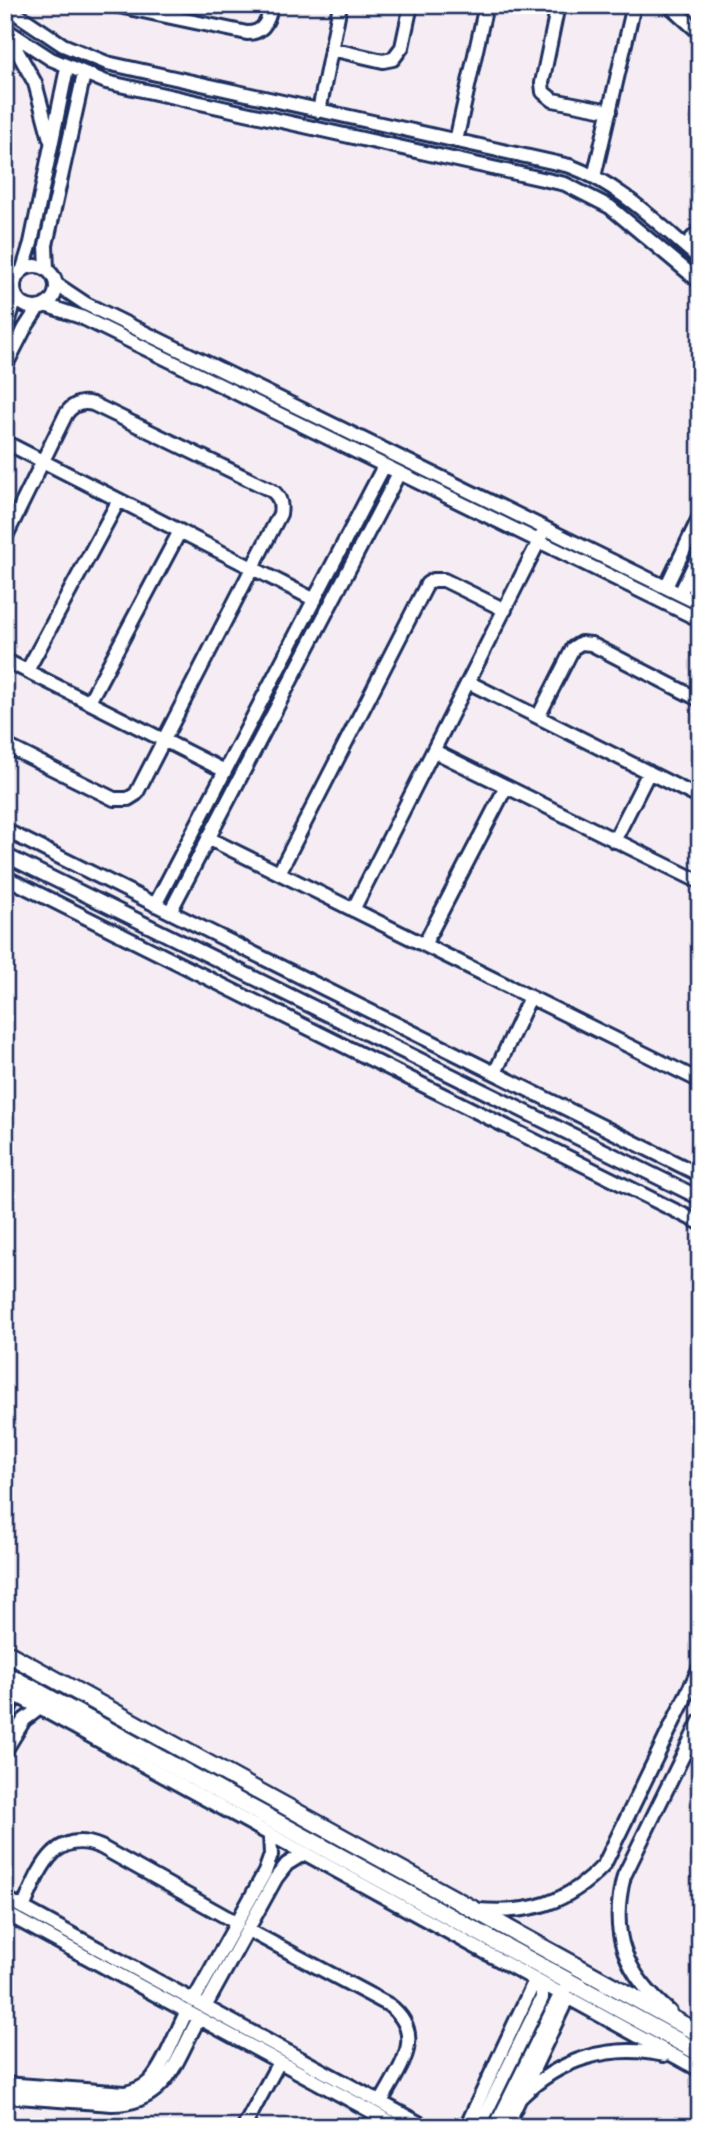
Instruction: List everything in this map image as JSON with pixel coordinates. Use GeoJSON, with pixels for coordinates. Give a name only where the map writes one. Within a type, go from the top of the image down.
{"type":"FeatureCollection","features":[{"type":"Feature","properties":{"kind":"main road"},"geometry":{"type":"LineString","coordinates":[[5,1652],[694,2031]]}},
{"type":"Feature","properties":{"kind":"main road"},"geometry":{"type":"LineString","coordinates":[[5,1674],[539,1973],[581,1988],[700,2053]]}},
{"type":"Feature","properties":{"kind":"street"},"geometry":{"type":"LineString","coordinates":[[114,5],[247,33],[253,33],[263,27],[271,5]]}},
{"type":"Feature","properties":{"kind":"street"},"geometry":{"type":"LineString","coordinates":[[319,111],[340,5]]}},
{"type":"Feature","properties":{"kind":"street"},"geometry":{"type":"LineString","coordinates":[[331,49],[383,61],[393,59],[402,47],[411,5]]}},
{"type":"Feature","properties":{"kind":"street"},"geometry":{"type":"LineString","coordinates":[[456,141],[486,5]]}},
{"type":"Feature","properties":{"kind":"street"},"geometry":{"type":"LineString","coordinates":[[558,5],[542,83],[543,92],[553,100],[610,111]]}},
{"type":"Feature","properties":{"kind":"street"},"geometry":{"type":"LineString","coordinates":[[594,177],[634,5]]}},
{"type":"Feature","properties":{"kind":"street"},"geometry":{"type":"LineString","coordinates":[[668,5],[700,33]]}},
{"type":"Feature","properties":{"kind":"street"},"geometry":{"type":"LineString","coordinates":[[5,6],[62,45],[98,60],[558,163],[594,177],[625,196],[700,259]]}},
{"type":"Feature","properties":{"kind":"street"},"geometry":{"type":"LineString","coordinates":[[5,29],[34,50],[67,68],[106,82],[565,184],[610,207],[700,282]]}},
{"type":"Feature","properties":{"kind":"street"},"geometry":{"type":"LineString","coordinates":[[5,29],[35,83],[51,146]]}},
{"type":"Feature","properties":{"kind":"street"},"geometry":{"type":"LineString","coordinates":[[67,68],[31,243],[23,269],[14,280],[16,298],[23,305],[81,317],[700,620]]}},
{"type":"Feature","properties":{"kind":"street"},"geometry":{"type":"LineString","coordinates":[[47,269],[46,245],[83,74]]}},
{"type":"Feature","properties":{"kind":"street"},"geometry":{"type":"LineString","coordinates":[[685,246],[700,230]]}},
{"type":"Feature","properties":{"kind":"street"},"geometry":{"type":"LineString","coordinates":[[5,368],[25,328],[41,307],[53,298],[56,284],[47,269],[35,265],[23,269]]}},
{"type":"Feature","properties":{"kind":"street"},"geometry":{"type":"LineString","coordinates":[[56,284],[86,304],[700,604]]}},
{"type":"Feature","properties":{"kind":"street"},"geometry":{"type":"LineString","coordinates":[[5,332],[16,298]]}},
{"type":"Feature","properties":{"kind":"street"},"geometry":{"type":"LineString","coordinates":[[5,538],[69,410],[78,404],[88,403],[269,488],[279,499],[281,514],[139,790],[128,799],[119,800],[5,745]]}},
{"type":"Feature","properties":{"kind":"street"},"geometry":{"type":"LineString","coordinates":[[5,442],[315,600]]}},
{"type":"Feature","properties":{"kind":"street"},"geometry":{"type":"LineString","coordinates":[[155,905],[384,466]]}},
{"type":"Feature","properties":{"kind":"street"},"geometry":{"type":"LineString","coordinates":[[170,912],[399,473]]}},
{"type":"Feature","properties":{"kind":"street"},"geometry":{"type":"LineString","coordinates":[[27,671],[119,500]]}},
{"type":"Feature","properties":{"kind":"street"},"geometry":{"type":"LineString","coordinates":[[666,587],[700,516]]}},
{"type":"Feature","properties":{"kind":"street"},"geometry":{"type":"LineString","coordinates":[[353,910],[546,528]]}},
{"type":"Feature","properties":{"kind":"street"},"geometry":{"type":"LineString","coordinates":[[89,702],[180,531]]}},
{"type":"Feature","properties":{"kind":"street"},"geometry":{"type":"LineString","coordinates":[[680,594],[700,553]]}},
{"type":"Feature","properties":{"kind":"street"},"geometry":{"type":"LineString","coordinates":[[279,873],[428,584],[433,580],[444,580],[505,610]]}},
{"type":"Feature","properties":{"kind":"street"},"geometry":{"type":"LineString","coordinates":[[538,717],[573,648],[584,643],[591,644],[700,700]]}},
{"type":"Feature","properties":{"kind":"street"},"geometry":{"type":"LineString","coordinates":[[5,660],[225,771]]}},
{"type":"Feature","properties":{"kind":"street"},"geometry":{"type":"LineString","coordinates":[[468,682],[700,798]]}},
{"type":"Feature","properties":{"kind":"street"},"geometry":{"type":"LineString","coordinates":[[434,751],[700,882]]}},
{"type":"Feature","properties":{"kind":"street"},"geometry":{"type":"LineString","coordinates":[[614,841],[649,772]]}},
{"type":"Feature","properties":{"kind":"street"},"geometry":{"type":"LineString","coordinates":[[424,945],[506,787]]}},
{"type":"Feature","properties":{"kind":"street"},"geometry":{"type":"LineString","coordinates":[[5,830],[700,1175]]}},
{"type":"Feature","properties":{"kind":"street"},"geometry":{"type":"LineString","coordinates":[[208,838],[700,1081]]}},
{"type":"Feature","properties":{"kind":"street"},"geometry":{"type":"LineString","coordinates":[[5,855],[700,1198]]}},
{"type":"Feature","properties":{"kind":"street"},"geometry":{"type":"LineString","coordinates":[[5,877],[700,1223]]}},
{"type":"Feature","properties":{"kind":"street"},"geometry":{"type":"LineString","coordinates":[[495,1073],[530,997]]}},
{"type":"Feature","properties":{"kind":"street"},"geometry":{"type":"LineString","coordinates":[[472,1909],[522,1910],[556,1900],[586,1882],[604,1865],[700,1667]]}},
{"type":"Feature","properties":{"kind":"street"},"geometry":{"type":"LineString","coordinates":[[5,1724],[10,1691],[304,1853],[539,1973],[564,1996],[700,2070]]}},
{"type":"Feature","properties":{"kind":"street"},"geometry":{"type":"LineString","coordinates":[[5,1751],[24,1720],[40,1708]]}},
{"type":"Feature","properties":{"kind":"street"},"geometry":{"type":"LineString","coordinates":[[694,2031],[643,1987],[626,1956],[620,1934],[619,1911],[621,1888],[629,1867],[700,1721]]}},
{"type":"Feature","properties":{"kind":"street"},"geometry":{"type":"LineString","coordinates":[[5,2084],[125,2093],[138,2090],[149,2082],[196,2009],[270,1875],[270,1834]]}},
{"type":"Feature","properties":{"kind":"street"},"geometry":{"type":"LineString","coordinates":[[23,1908],[40,1869],[48,1859],[66,1844],[90,1842],[388,2005],[401,2015],[409,2029],[410,2045],[376,2115]]}},
{"type":"Feature","properties":{"kind":"street"},"geometry":{"type":"LineString","coordinates":[[270,1875],[304,1853]]}},
{"type":"Feature","properties":{"kind":"street"},"geometry":{"type":"LineString","coordinates":[[609,1854],[615,1866],[629,1867]]}},
{"type":"Feature","properties":{"kind":"street"},"geometry":{"type":"LineString","coordinates":[[5,1898],[376,2115],[426,2127]]}},
{"type":"Feature","properties":{"kind":"street"},"geometry":{"type":"LineString","coordinates":[[5,1913],[196,2009],[279,2062],[400,2127]]}},
{"type":"Feature","properties":{"kind":"street"},"geometry":{"type":"LineString","coordinates":[[479,2127],[542,1998],[539,1973]]}},
{"type":"Feature","properties":{"kind":"street"},"geometry":{"type":"LineString","coordinates":[[466,2127],[539,1973]]}},
{"type":"Feature","properties":{"kind":"street"},"geometry":{"type":"LineString","coordinates":[[502,2123],[520,2098],[567,1990],[581,1988]]}},
{"type":"Feature","properties":{"kind":"street"},"geometry":{"type":"LineString","coordinates":[[502,2123],[542,2031],[564,1996]]}},
{"type":"Feature","properties":{"kind":"street"},"geometry":{"type":"LineString","coordinates":[[5,2096],[112,2104],[128,2104],[144,2099],[158,2090],[168,2076],[196,2009]]}},
{"type":"Feature","properties":{"kind":"street"},"geometry":{"type":"LineString","coordinates":[[529,2024],[538,2025],[542,2031]]}},
{"type":"Feature","properties":{"kind":"street"},"geometry":{"type":"LineString","coordinates":[[520,2098],[550,2073],[597,2054],[636,2051],[681,2060]]}},
{"type":"Feature","properties":{"kind":"street"},"geometry":{"type":"LineString","coordinates":[[244,2127],[279,2062]]}}]}
